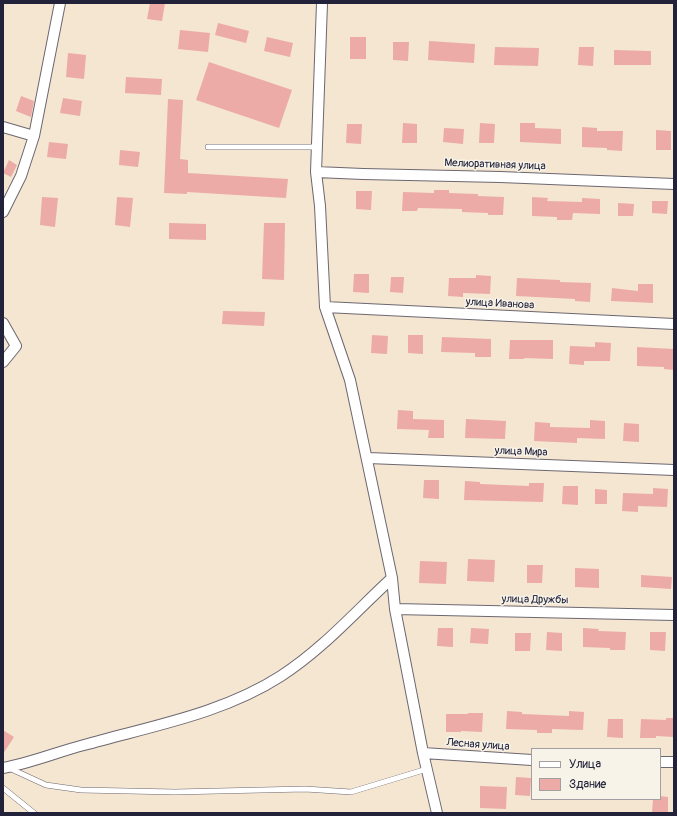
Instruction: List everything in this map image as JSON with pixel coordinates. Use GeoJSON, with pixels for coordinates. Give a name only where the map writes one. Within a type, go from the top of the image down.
{"type":"FeatureCollection","features":[{"type":"Feature","properties":{"kind":"street"},"geometry":{"type":"LineString","coordinates":[[3,212],[21,176],[34,136],[60,3]]}},
{"type":"Feature","properties":{"kind":"street"},"geometry":{"type":"LineString","coordinates":[[322,3],[316,172],[320,206],[325,307],[350,380],[368,458],[392,578],[395,609],[423,753],[437,813]]}},
{"type":"Feature","properties":{"kind":"street"},"geometry":{"type":"LineString","coordinates":[[3,127],[34,136]]}},
{"type":"Feature","properties":{"kind":"street","name":"Мелиоративная улица"},"geometry":{"type":"LineString","coordinates":[[316,172],[674,184]]}},
{"type":"Feature","properties":{"kind":"street","name":"улица Иванова"},"geometry":{"type":"LineString","coordinates":[[325,307],[674,324]]}},
{"type":"Feature","properties":{"kind":"street"},"geometry":{"type":"LineString","coordinates":[[3,323],[16,346],[3,362]]}},
{"type":"Feature","properties":{"kind":"street","name":"улица Мира"},"geometry":{"type":"LineString","coordinates":[[368,458],[674,470]]}},
{"type":"Feature","properties":{"kind":"street"},"geometry":{"type":"LineString","coordinates":[[5,767],[163,724],[212,709],[252,692],[281,676],[308,656],[392,578]]}},
{"type":"Feature","properties":{"kind":"street","name":"улица Дружбы"},"geometry":{"type":"LineString","coordinates":[[395,609],[674,615]]}},
{"type":"Feature","properties":{"kind":"street","name":"Лесная улица"},"geometry":{"type":"LineString","coordinates":[[423,753],[531,760]]}},
{"type":"Feature","properties":{"kind":"street"},"geometry":{"type":"LineString","coordinates":[[661,762],[674,762]]}},
{"type":"Feature","properties":{"kind":"lane"},"geometry":{"type":"LineString","coordinates":[[208,147],[316,147]]}},
{"type":"Feature","properties":{"kind":"lane"},"geometry":{"type":"LineString","coordinates":[[5,767],[46,785],[81,790],[175,792],[305,789],[350,792],[427,769]]}},
{"type":"Feature","properties":{"kind":"lane"},"geometry":{"type":"LineString","coordinates":[[3,788],[34,813]]}},
{"type":"Feature","properties":{"kind":"building"},"geometry":{"type":"Polygon","coordinates":[[[150,3],[165,3],[162,21],[147,19],[150,3]]]}},
{"type":"Feature","properties":{"kind":"building"},"geometry":{"type":"Polygon","coordinates":[[[218,23],[249,31],[246,43],[215,35],[218,23]]]}},
{"type":"Feature","properties":{"kind":"building"},"geometry":{"type":"Polygon","coordinates":[[[180,30],[210,33],[208,52],[178,49],[180,30]]]}},
{"type":"Feature","properties":{"kind":"building"},"geometry":{"type":"Polygon","coordinates":[[[267,37],[293,43],[290,57],[264,51],[267,37]]]}},
{"type":"Feature","properties":{"kind":"building"},"geometry":{"type":"Polygon","coordinates":[[[350,37],[366,37],[366,59],[350,59],[350,37]]]}},
{"type":"Feature","properties":{"kind":"building"},"geometry":{"type":"Polygon","coordinates":[[[429,41],[475,44],[474,63],[428,60],[429,41]]]}},
{"type":"Feature","properties":{"kind":"building"},"geometry":{"type":"Polygon","coordinates":[[[393,42],[409,42],[408,61],[393,60],[393,42]]]}},
{"type":"Feature","properties":{"kind":"building"},"geometry":{"type":"Polygon","coordinates":[[[495,47],[539,48],[538,66],[494,65],[495,47]]]}},
{"type":"Feature","properties":{"kind":"building"},"geometry":{"type":"Polygon","coordinates":[[[579,47],[594,47],[593,66],[578,65],[579,47]]]}},
{"type":"Feature","properties":{"kind":"building"},"geometry":{"type":"Polygon","coordinates":[[[614,50],[651,51],[651,65],[614,65],[614,50]]]}},
{"type":"Feature","properties":{"kind":"building"},"geometry":{"type":"Polygon","coordinates":[[[68,53],[86,55],[84,79],[66,77],[68,53]]]}},
{"type":"Feature","properties":{"kind":"building"},"geometry":{"type":"Polygon","coordinates":[[[209,62],[292,90],[279,128],[196,100],[209,62]]]}},
{"type":"Feature","properties":{"kind":"building"},"geometry":{"type":"Polygon","coordinates":[[[126,77],[162,79],[161,95],[125,93],[126,77]]]}},
{"type":"Feature","properties":{"kind":"building"},"geometry":{"type":"Polygon","coordinates":[[[21,96],[34,101],[31,117],[16,111],[21,96]]]}},
{"type":"Feature","properties":{"kind":"building"},"geometry":{"type":"Polygon","coordinates":[[[63,98],[82,101],[80,116],[60,113],[63,98]]]}},
{"type":"Feature","properties":{"kind":"building"},"geometry":{"type":"Polygon","coordinates":[[[168,99],[183,100],[180,159],[188,160],[188,173],[288,179],[286,198],[187,192],[187,194],[164,193],[168,99]]]}},
{"type":"Feature","properties":{"kind":"building"},"geometry":{"type":"Polygon","coordinates":[[[403,123],[417,124],[417,143],[402,143],[403,123]]]}},
{"type":"Feature","properties":{"kind":"building"},"geometry":{"type":"Polygon","coordinates":[[[480,123],[495,124],[494,143],[479,143],[480,123]]]}},
{"type":"Feature","properties":{"kind":"building"},"geometry":{"type":"Polygon","coordinates":[[[520,123],[535,123],[535,128],[561,129],[561,144],[520,142],[520,123]]]}},
{"type":"Feature","properties":{"kind":"building"},"geometry":{"type":"Polygon","coordinates":[[[347,124],[362,124],[361,144],[346,143],[347,124]]]}},
{"type":"Feature","properties":{"kind":"building"},"geometry":{"type":"Polygon","coordinates":[[[582,127],[597,128],[597,131],[623,131],[622,151],[607,150],[607,148],[582,147],[582,127]]]}},
{"type":"Feature","properties":{"kind":"building"},"geometry":{"type":"Polygon","coordinates":[[[444,128],[464,129],[463,144],[443,142],[444,128]]]}},
{"type":"Feature","properties":{"kind":"building"},"geometry":{"type":"Polygon","coordinates":[[[656,130],[671,131],[671,150],[656,150],[656,130]]]}},
{"type":"Feature","properties":{"kind":"building"},"geometry":{"type":"Polygon","coordinates":[[[49,142],[68,144],[66,159],[47,157],[49,142]]]}},
{"type":"Feature","properties":{"kind":"building"},"geometry":{"type":"Polygon","coordinates":[[[120,150],[140,152],[138,167],[119,165],[120,150]]]}},
{"type":"Feature","properties":{"kind":"building"},"geometry":{"type":"Polygon","coordinates":[[[9,160],[17,165],[11,177],[3,173],[9,160]]]}},
{"type":"Feature","properties":{"kind":"building"},"geometry":{"type":"Polygon","coordinates":[[[434,190],[449,190],[449,193],[478,194],[478,196],[504,197],[503,215],[462,212],[462,209],[418,208],[417,211],[402,211],[403,192],[434,193],[434,190]]]}},
{"type":"Feature","properties":{"kind":"building"},"geometry":{"type":"Polygon","coordinates":[[[356,191],[372,191],[371,210],[356,209],[356,191]]]}},
{"type":"Feature","properties":{"kind":"building"},"geometry":{"type":"Polygon","coordinates":[[[42,197],[58,198],[55,227],[40,225],[42,197]]]}},
{"type":"Feature","properties":{"kind":"building"},"geometry":{"type":"Polygon","coordinates":[[[117,197],[133,198],[130,227],[115,225],[117,197]]]}},
{"type":"Feature","properties":{"kind":"building"},"geometry":{"type":"Polygon","coordinates":[[[532,197],[548,198],[547,201],[582,202],[582,198],[600,199],[600,214],[573,213],[572,220],[557,220],[557,217],[532,216],[532,197]]]}},
{"type":"Feature","properties":{"kind":"building"},"geometry":{"type":"Polygon","coordinates":[[[652,201],[668,201],[667,214],[652,213],[652,201]]]}},
{"type":"Feature","properties":{"kind":"building"},"geometry":{"type":"Polygon","coordinates":[[[618,203],[634,204],[633,216],[618,216],[618,203]]]}},
{"type":"Feature","properties":{"kind":"building"},"geometry":{"type":"Polygon","coordinates":[[[169,223],[206,224],[206,240],[169,239],[169,223]]]}},
{"type":"Feature","properties":{"kind":"building"},"geometry":{"type":"Polygon","coordinates":[[[264,223],[285,223],[284,280],[262,279],[264,223]]]}},
{"type":"Feature","properties":{"kind":"building"},"geometry":{"type":"Polygon","coordinates":[[[354,274],[369,274],[369,293],[353,292],[354,274]]]}},
{"type":"Feature","properties":{"kind":"building"},"geometry":{"type":"Polygon","coordinates":[[[476,275],[491,276],[490,294],[463,293],[463,297],[448,296],[449,278],[476,278],[476,275]]]}},
{"type":"Feature","properties":{"kind":"building"},"geometry":{"type":"Polygon","coordinates":[[[391,277],[404,277],[403,293],[390,292],[391,277]]]}},
{"type":"Feature","properties":{"kind":"building"},"geometry":{"type":"Polygon","coordinates":[[[517,278],[591,283],[590,302],[575,301],[575,299],[516,296],[517,278]]]}},
{"type":"Feature","properties":{"kind":"building"},"geometry":{"type":"Polygon","coordinates":[[[638,284],[653,284],[653,303],[611,301],[612,288],[638,291],[638,284]]]}},
{"type":"Feature","properties":{"kind":"building"},"geometry":{"type":"Polygon","coordinates":[[[223,311],[265,312],[264,326],[222,324],[223,311]]]}},
{"type":"Feature","properties":{"kind":"building"},"geometry":{"type":"Polygon","coordinates":[[[372,335],[388,336],[387,354],[371,353],[372,335]]]}},
{"type":"Feature","properties":{"kind":"building"},"geometry":{"type":"Polygon","coordinates":[[[408,335],[423,335],[423,354],[408,353],[408,335]]]}},
{"type":"Feature","properties":{"kind":"building"},"geometry":{"type":"Polygon","coordinates":[[[442,337],[491,339],[491,357],[475,357],[475,353],[441,352],[442,337]]]}},
{"type":"Feature","properties":{"kind":"building"},"geometry":{"type":"Polygon","coordinates":[[[510,340],[553,340],[553,359],[509,359],[510,340]]]}},
{"type":"Feature","properties":{"kind":"building"},"geometry":{"type":"Polygon","coordinates":[[[595,342],[611,343],[610,361],[584,361],[584,365],[569,364],[570,346],[595,347],[595,342]]]}},
{"type":"Feature","properties":{"kind":"building"},"geometry":{"type":"Polygon","coordinates":[[[637,347],[674,349],[674,370],[664,369],[664,367],[637,366],[637,347]]]}},
{"type":"Feature","properties":{"kind":"building"},"geometry":{"type":"Polygon","coordinates":[[[398,410],[413,411],[413,419],[444,420],[444,438],[428,438],[429,430],[397,429],[398,410]]]}},
{"type":"Feature","properties":{"kind":"building"},"geometry":{"type":"Polygon","coordinates":[[[466,419],[506,421],[505,439],[465,438],[466,419]]]}},
{"type":"Feature","properties":{"kind":"building"},"geometry":{"type":"Polygon","coordinates":[[[590,420],[605,421],[605,439],[577,438],[577,443],[534,441],[535,422],[550,423],[550,427],[590,428],[590,420]]]}},
{"type":"Feature","properties":{"kind":"building"},"geometry":{"type":"Polygon","coordinates":[[[624,423],[639,424],[639,442],[623,441],[624,423]]]}},
{"type":"Feature","properties":{"kind":"building"},"geometry":{"type":"Polygon","coordinates":[[[424,480],[439,480],[439,499],[423,498],[424,480]]]}},
{"type":"Feature","properties":{"kind":"building"},"geometry":{"type":"Polygon","coordinates":[[[465,481],[480,482],[480,484],[529,486],[529,483],[544,483],[543,502],[464,500],[465,481]]]}},
{"type":"Feature","properties":{"kind":"building"},"geometry":{"type":"Polygon","coordinates":[[[563,486],[578,486],[578,505],[562,504],[563,486]]]}},
{"type":"Feature","properties":{"kind":"building"},"geometry":{"type":"Polygon","coordinates":[[[653,488],[668,489],[667,507],[638,506],[638,512],[622,511],[623,493],[653,494],[653,488]]]}},
{"type":"Feature","properties":{"kind":"building"},"geometry":{"type":"Polygon","coordinates":[[[595,489],[607,490],[607,504],[595,504],[595,489]]]}},
{"type":"Feature","properties":{"kind":"building"},"geometry":{"type":"Polygon","coordinates":[[[468,559],[495,560],[494,582],[467,581],[468,559]]]}},
{"type":"Feature","properties":{"kind":"building"},"geometry":{"type":"Polygon","coordinates":[[[420,561],[447,562],[446,584],[419,583],[420,561]]]}},
{"type":"Feature","properties":{"kind":"building"},"geometry":{"type":"Polygon","coordinates":[[[527,565],[543,565],[542,583],[527,583],[527,565]]]}},
{"type":"Feature","properties":{"kind":"building"},"geometry":{"type":"Polygon","coordinates":[[[575,568],[599,569],[599,588],[575,587],[575,568]]]}},
{"type":"Feature","properties":{"kind":"building"},"geometry":{"type":"Polygon","coordinates":[[[641,575],[672,577],[671,589],[641,587],[641,575]]]}},
{"type":"Feature","properties":{"kind":"building"},"geometry":{"type":"Polygon","coordinates":[[[438,628],[453,628],[453,647],[437,646],[438,628]]]}},
{"type":"Feature","properties":{"kind":"building"},"geometry":{"type":"Polygon","coordinates":[[[471,628],[489,629],[488,644],[470,643],[471,628]]]}},
{"type":"Feature","properties":{"kind":"building"},"geometry":{"type":"Polygon","coordinates":[[[583,628],[599,629],[598,631],[626,632],[625,650],[583,647],[583,628]]]}},
{"type":"Feature","properties":{"kind":"building"},"geometry":{"type":"Polygon","coordinates":[[[547,632],[562,633],[562,651],[546,650],[547,632]]]}},
{"type":"Feature","properties":{"kind":"building"},"geometry":{"type":"Polygon","coordinates":[[[650,632],[666,632],[665,651],[650,650],[650,632]]]}},
{"type":"Feature","properties":{"kind":"building"},"geometry":{"type":"Polygon","coordinates":[[[515,633],[531,633],[530,651],[515,651],[515,633]]]}},
{"type":"Feature","properties":{"kind":"building"},"geometry":{"type":"Polygon","coordinates":[[[507,711],[522,712],[522,714],[569,716],[569,711],[584,712],[583,730],[552,729],[552,733],[537,733],[537,730],[506,729],[507,711]]]}},
{"type":"Feature","properties":{"kind":"building"},"geometry":{"type":"Polygon","coordinates":[[[483,713],[482,732],[446,732],[446,714],[483,713]]]}},
{"type":"Feature","properties":{"kind":"building"},"geometry":{"type":"Polygon","coordinates":[[[666,718],[674,718],[674,737],[656,736],[656,738],[640,738],[641,719],[666,720],[666,718]]]}},
{"type":"Feature","properties":{"kind":"building"},"geometry":{"type":"Polygon","coordinates":[[[608,719],[623,719],[623,738],[607,737],[608,719]]]}},
{"type":"Feature","properties":{"kind":"building"},"geometry":{"type":"Polygon","coordinates":[[[3,730],[14,737],[3,754],[3,730]]]}},
{"type":"Feature","properties":{"kind":"building"},"geometry":{"type":"Polygon","coordinates":[[[516,777],[531,778],[530,796],[515,795],[516,777]]]}},
{"type":"Feature","properties":{"kind":"building"},"geometry":{"type":"Polygon","coordinates":[[[480,786],[507,787],[506,809],[480,808],[480,786]]]}},
{"type":"Feature","properties":{"kind":"building"},"geometry":{"type":"Polygon","coordinates":[[[661,796],[668,797],[668,813],[652,813],[653,800],[661,800],[661,796]]]}}]}
